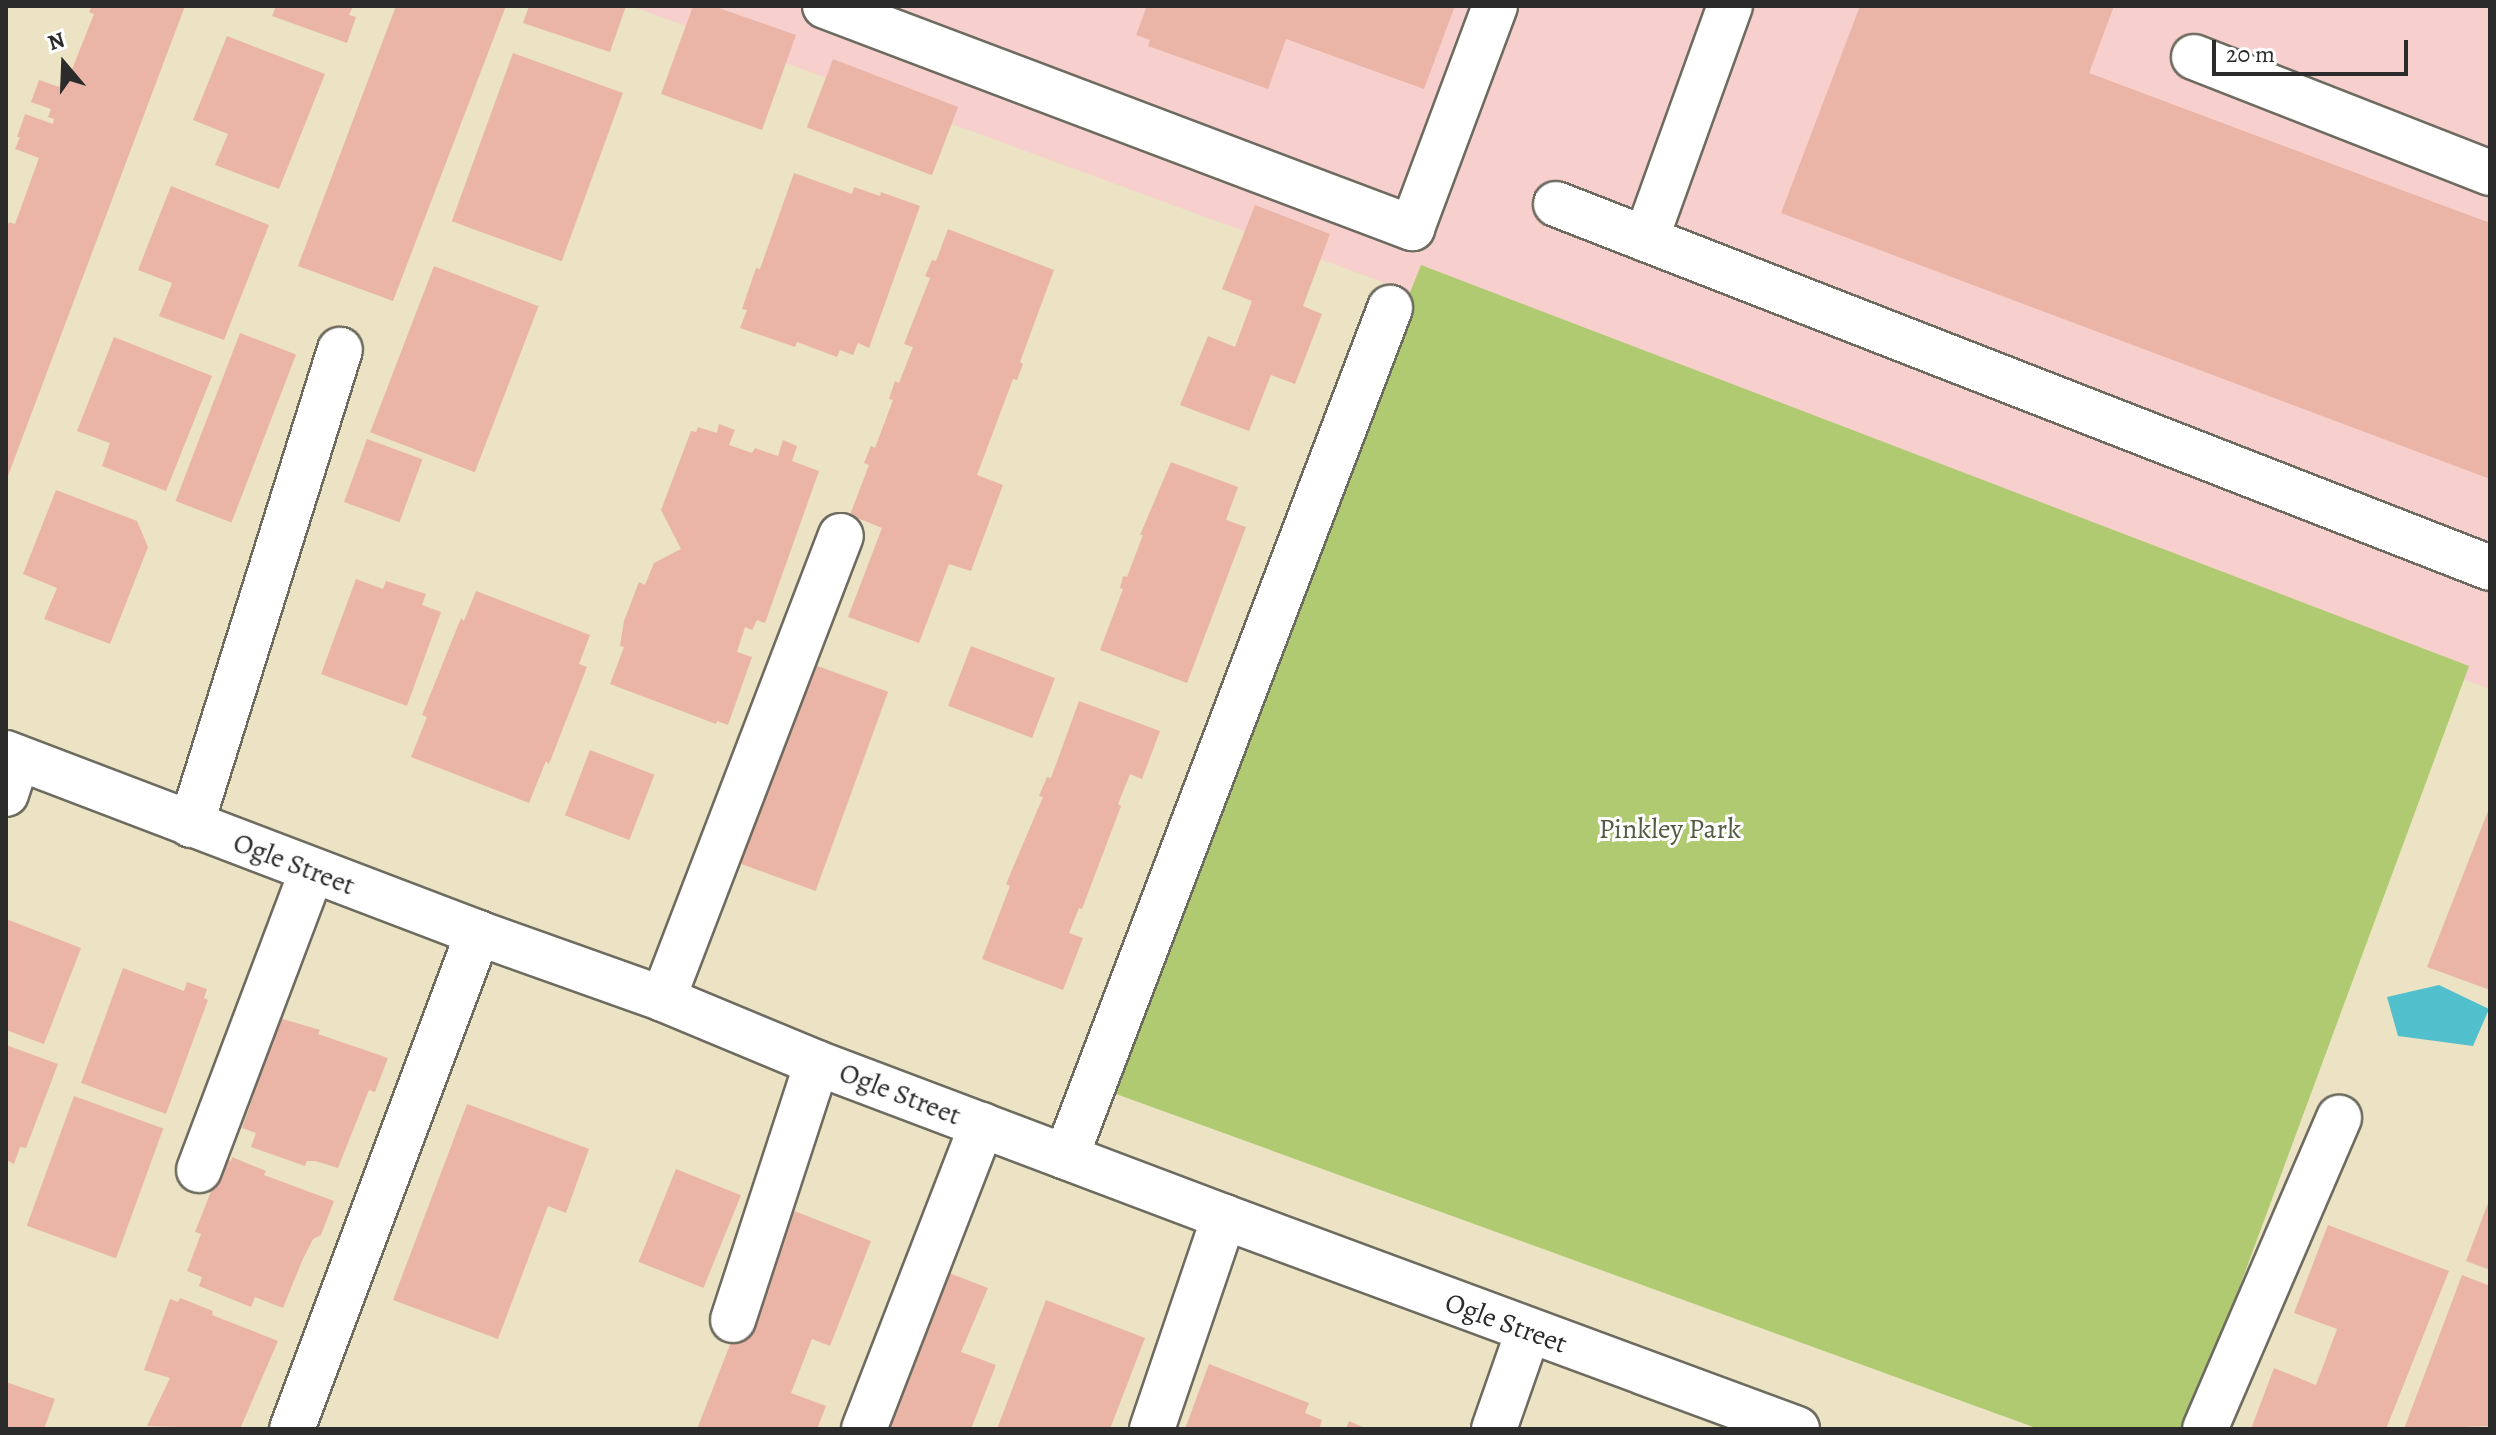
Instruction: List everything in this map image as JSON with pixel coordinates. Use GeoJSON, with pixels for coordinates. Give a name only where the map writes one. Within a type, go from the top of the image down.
{"type":"FeatureCollection","features":[{"type":"Feature","properties":{"kind":"street"},"geometry":{"type":"LineString","coordinates":[[825,6],[1412,228],[1495,6]]}},
{"type":"Feature","properties":{"kind":"street"},"geometry":{"type":"LineString","coordinates":[[1646,239],[1730,6]]}},
{"type":"Feature","properties":{"kind":"street"},"geometry":{"type":"LineString","coordinates":[[2194,57],[2490,173]]}},
{"type":"Feature","properties":{"kind":"street"},"geometry":{"type":"LineString","coordinates":[[1556,204],[2490,568]]}},
{"type":"Feature","properties":{"kind":"street"},"geometry":{"type":"LineString","coordinates":[[1066,1157],[1390,308]]}},
{"type":"Feature","properties":{"kind":"street"},"geometry":{"type":"LineString","coordinates":[[191,825],[340,350]]}},
{"type":"Feature","properties":{"kind":"street"},"geometry":{"type":"LineString","coordinates":[[663,999],[841,536]]}},
{"type":"Feature","properties":{"kind":"street","name":"Ogle Street"},"geometry":{"type":"LineString","coordinates":[[10,768],[191,825],[663,999],[817,1063],[1528,1332],[1797,1429]]}},
{"type":"Feature","properties":{"kind":"street"},"geometry":{"type":"LineString","coordinates":[[199,1170],[312,871]]}},
{"type":"Feature","properties":{"kind":"street"},"geometry":{"type":"LineString","coordinates":[[292,1429],[478,933]]}},
{"type":"Feature","properties":{"kind":"street"},"geometry":{"type":"LineString","coordinates":[[733,1320],[817,1063]]}},
{"type":"Feature","properties":{"kind":"street"},"geometry":{"type":"LineString","coordinates":[[2205,1429],[2339,1118]]}},
{"type":"Feature","properties":{"kind":"street"},"geometry":{"type":"LineString","coordinates":[[864,1429],[982,1125]]}},
{"type":"Feature","properties":{"kind":"street"},"geometry":{"type":"LineString","coordinates":[[1152,1429],[1224,1217]]}},
{"type":"Feature","properties":{"kind":"street"},"geometry":{"type":"LineString","coordinates":[[1494,1429],[1528,1332]]}},
{"type":"Feature","properties":{"kind":"shaded area"},"geometry":{"type":"Polygon","coordinates":[[[631,6],[2490,6],[2490,689],[631,6]]]}},
{"type":"Feature","properties":{"kind":"green space","name":"Pinkley Park"},"geometry":{"type":"Polygon","coordinates":[[[1421,265],[2469,666],[2187,1429],[2039,1429],[1094,1086],[1421,265]]]}},
{"type":"Feature","properties":{"kind":"water"},"geometry":{"type":"Polygon","coordinates":[[[2439,985],[2489,1009],[2473,1046],[2398,1036],[2387,997],[2439,985]]]}},
{"type":"Feature","properties":{"kind":"building"},"geometry":{"type":"Polygon","coordinates":[[[92,6],[185,6],[6,481],[6,231],[9,222],[15,224],[39,158],[15,149],[20,137],[17,137],[25,114],[53,124],[54,119],[48,117],[51,109],[31,102],[39,80],[59,87],[64,75],[69,77],[94,14],[89,12],[92,6]]]}},
{"type":"Feature","properties":{"kind":"building"},"geometry":{"type":"Polygon","coordinates":[[[276,6],[353,6],[349,15],[356,17],[347,43],[272,16],[276,6]]]}},
{"type":"Feature","properties":{"kind":"building"},"geometry":{"type":"Polygon","coordinates":[[[396,6],[506,6],[393,301],[298,266],[396,6]]]}},
{"type":"Feature","properties":{"kind":"building"},"geometry":{"type":"Polygon","coordinates":[[[529,6],[626,6],[610,52],[523,23],[529,6]]]}},
{"type":"Feature","properties":{"kind":"building"},"geometry":{"type":"Polygon","coordinates":[[[693,6],[713,6],[796,35],[762,130],[661,94],[693,6]]]}},
{"type":"Feature","properties":{"kind":"building"},"geometry":{"type":"Polygon","coordinates":[[[1147,6],[1455,6],[1424,89],[1286,39],[1268,89],[1148,46],[1150,40],[1136,35],[1147,6]]]}},
{"type":"Feature","properties":{"kind":"building"},"geometry":{"type":"Polygon","coordinates":[[[1860,6],[2114,6],[2089,73],[2490,223],[2490,479],[1781,213],[1860,6]]]}},
{"type":"Feature","properties":{"kind":"building"},"geometry":{"type":"Polygon","coordinates":[[[227,36],[325,74],[279,189],[215,165],[228,134],[193,120],[227,36]]]}},
{"type":"Feature","properties":{"kind":"building"},"geometry":{"type":"Polygon","coordinates":[[[513,53],[623,93],[562,261],[452,221],[513,53]]]}},
{"type":"Feature","properties":{"kind":"building"},"geometry":{"type":"Polygon","coordinates":[[[833,59],[958,107],[932,175],[807,127],[833,59]]]}},
{"type":"Feature","properties":{"kind":"building"},"geometry":{"type":"Polygon","coordinates":[[[794,173],[852,194],[854,187],[880,196],[881,192],[920,206],[869,348],[858,343],[853,355],[840,350],[837,357],[797,342],[795,347],[740,328],[747,310],[742,309],[756,268],[760,269],[794,173]]]}},
{"type":"Feature","properties":{"kind":"building"},"geometry":{"type":"Polygon","coordinates":[[[171,186],[269,225],[224,340],[159,316],[172,283],[138,270],[171,186]]]}},
{"type":"Feature","properties":{"kind":"building"},"geometry":{"type":"Polygon","coordinates":[[[1255,205],[1330,234],[1303,306],[1322,314],[1295,384],[1271,375],[1249,431],[1180,405],[1208,336],[1235,347],[1252,301],[1222,289],[1255,205]]]}},
{"type":"Feature","properties":{"kind":"building"},"geometry":{"type":"Polygon","coordinates":[[[948,229],[1054,270],[1020,362],[1023,364],[1017,380],[1013,379],[977,475],[1003,485],[971,571],[949,564],[919,643],[848,617],[882,528],[850,515],[869,465],[864,463],[871,446],[875,448],[893,400],[889,399],[895,381],[899,383],[913,347],[904,344],[930,278],[925,276],[932,260],[936,261],[948,229]]]}},
{"type":"Feature","properties":{"kind":"building"},"geometry":{"type":"Polygon","coordinates":[[[434,266],[539,306],[475,472],[370,432],[434,266]]]}},
{"type":"Feature","properties":{"kind":"building"},"geometry":{"type":"Polygon","coordinates":[[[240,333],[296,355],[232,523],[175,501],[240,333]]]}},
{"type":"Feature","properties":{"kind":"building"},"geometry":{"type":"Polygon","coordinates":[[[114,337],[212,376],[166,491],[102,466],[110,443],[77,431],[114,337]]]}},
{"type":"Feature","properties":{"kind":"building"},"geometry":{"type":"Polygon","coordinates":[[[719,424],[735,430],[729,445],[752,453],[755,448],[778,456],[783,440],[797,446],[792,461],[819,471],[765,623],[757,620],[752,630],[745,627],[737,652],[752,657],[728,725],[717,721],[716,724],[610,684],[624,647],[620,646],[624,621],[639,582],[645,585],[654,563],[681,549],[661,510],[691,431],[696,432],[698,427],[717,433],[719,424]]]}},
{"type":"Feature","properties":{"kind":"building"},"geometry":{"type":"Polygon","coordinates":[[[367,439],[422,459],[400,522],[344,502],[367,439]]]}},
{"type":"Feature","properties":{"kind":"building"},"geometry":{"type":"Polygon","coordinates":[[[1171,462],[1238,487],[1226,520],[1246,527],[1187,683],[1100,650],[1123,589],[1120,588],[1123,576],[1127,577],[1143,535],[1140,535],[1171,462]]]}},
{"type":"Feature","properties":{"kind":"building"},"geometry":{"type":"Polygon","coordinates":[[[56,490],[137,521],[148,547],[110,644],[44,619],[57,588],[23,574],[56,490]]]}},
{"type":"Feature","properties":{"kind":"building"},"geometry":{"type":"Polygon","coordinates":[[[356,579],[383,589],[386,581],[426,594],[422,605],[441,612],[407,706],[321,674],[356,579]]]}},
{"type":"Feature","properties":{"kind":"building"},"geometry":{"type":"Polygon","coordinates":[[[476,591],[590,635],[579,664],[587,667],[549,764],[546,761],[529,803],[411,757],[427,717],[422,715],[461,618],[464,621],[476,591]]]}},
{"type":"Feature","properties":{"kind":"building"},"geometry":{"type":"Polygon","coordinates":[[[971,646],[1055,678],[1032,738],[948,706],[971,646]]]}},
{"type":"Feature","properties":{"kind":"building"},"geometry":{"type":"Polygon","coordinates":[[[812,664],[888,692],[816,891],[739,863],[812,664]]]}},
{"type":"Feature","properties":{"kind":"building"},"geometry":{"type":"Polygon","coordinates":[[[1079,701],[1160,731],[1142,779],[1130,774],[1082,909],[1079,908],[1069,933],[1083,938],[1063,990],[982,959],[1010,886],[1006,884],[1043,797],[1039,796],[1047,777],[1051,778],[1079,701]]]}},
{"type":"Feature","properties":{"kind":"building"},"geometry":{"type":"Polygon","coordinates":[[[590,750],[654,775],[629,840],[565,815],[590,750]]]}},
{"type":"Feature","properties":{"kind":"building"},"geometry":{"type":"Polygon","coordinates":[[[2490,806],[2490,990],[2427,967],[2490,806]]]}},
{"type":"Feature","properties":{"kind":"building"},"geometry":{"type":"Polygon","coordinates":[[[6,919],[81,948],[44,1044],[6,1030],[6,919]]]}},
{"type":"Feature","properties":{"kind":"building"},"geometry":{"type":"Polygon","coordinates":[[[123,968],[184,991],[187,982],[207,989],[204,998],[208,1000],[166,1114],[81,1083],[123,968]]]}},
{"type":"Feature","properties":{"kind":"building"},"geometry":{"type":"Polygon","coordinates":[[[276,1017],[320,1030],[318,1034],[388,1058],[375,1092],[369,1090],[338,1168],[315,1161],[307,1161],[305,1166],[251,1147],[256,1133],[242,1128],[254,1094],[250,1092],[276,1017]]]}},
{"type":"Feature","properties":{"kind":"building"},"geometry":{"type":"Polygon","coordinates":[[[6,1045],[58,1064],[26,1148],[20,1147],[14,1164],[6,1160],[6,1045]]]}},
{"type":"Feature","properties":{"kind":"building"},"geometry":{"type":"Polygon","coordinates":[[[74,1096],[163,1128],[116,1258],[27,1226],[74,1096]]]}},
{"type":"Feature","properties":{"kind":"building"},"geometry":{"type":"Polygon","coordinates":[[[467,1104],[589,1149],[566,1213],[548,1206],[498,1339],[393,1300],[467,1104]]]}},
{"type":"Feature","properties":{"kind":"building"},"geometry":{"type":"Polygon","coordinates":[[[232,1157],[266,1171],[264,1175],[334,1201],[321,1235],[313,1239],[302,1261],[283,1308],[255,1297],[251,1307],[199,1286],[202,1277],[187,1271],[201,1234],[195,1232],[224,1158],[231,1161],[232,1157]]]}},
{"type":"Feature","properties":{"kind":"building"},"geometry":{"type":"Polygon","coordinates":[[[676,1169],[741,1195],[703,1288],[639,1262],[676,1169]]]}},
{"type":"Feature","properties":{"kind":"building"},"geometry":{"type":"Polygon","coordinates":[[[2490,1198],[2490,1270],[2466,1261],[2490,1198]]]}},
{"type":"Feature","properties":{"kind":"building"},"geometry":{"type":"Polygon","coordinates":[[[784,1207],[871,1241],[830,1346],[812,1339],[791,1393],[826,1406],[817,1429],[697,1429],[784,1207]]]}},
{"type":"Feature","properties":{"kind":"building"},"geometry":{"type":"Polygon","coordinates":[[[2328,1225],[2449,1271],[2386,1429],[2251,1429],[2274,1368],[2316,1385],[2337,1329],[2294,1313],[2328,1225]]]}},
{"type":"Feature","properties":{"kind":"building"},"geometry":{"type":"Polygon","coordinates":[[[949,1273],[988,1288],[961,1352],[996,1365],[971,1429],[887,1429],[912,1367],[901,1363],[927,1327],[949,1273]]]}},
{"type":"Feature","properties":{"kind":"building"},"geometry":{"type":"Polygon","coordinates":[[[2462,1275],[2490,1286],[2490,1426],[2404,1429],[2462,1275]]]}},
{"type":"Feature","properties":{"kind":"building"},"geometry":{"type":"Polygon","coordinates":[[[180,1298],[213,1311],[212,1315],[278,1341],[240,1429],[147,1426],[170,1378],[144,1370],[170,1299],[178,1302],[180,1298]]]}},
{"type":"Feature","properties":{"kind":"building"},"geometry":{"type":"Polygon","coordinates":[[[1046,1300],[1145,1338],[1110,1429],[997,1429],[1046,1300]]]}},
{"type":"Feature","properties":{"kind":"building"},"geometry":{"type":"Polygon","coordinates":[[[1209,1364],[1309,1403],[1305,1413],[1322,1420],[1319,1429],[1185,1429],[1209,1364]]]}},
{"type":"Feature","properties":{"kind":"building"},"geometry":{"type":"Polygon","coordinates":[[[6,1382],[55,1399],[44,1429],[6,1429],[6,1382]]]}},
{"type":"Feature","properties":{"kind":"building"},"geometry":{"type":"Polygon","coordinates":[[[1349,1421],[1367,1429],[1346,1429],[1349,1421]]]}}]}
